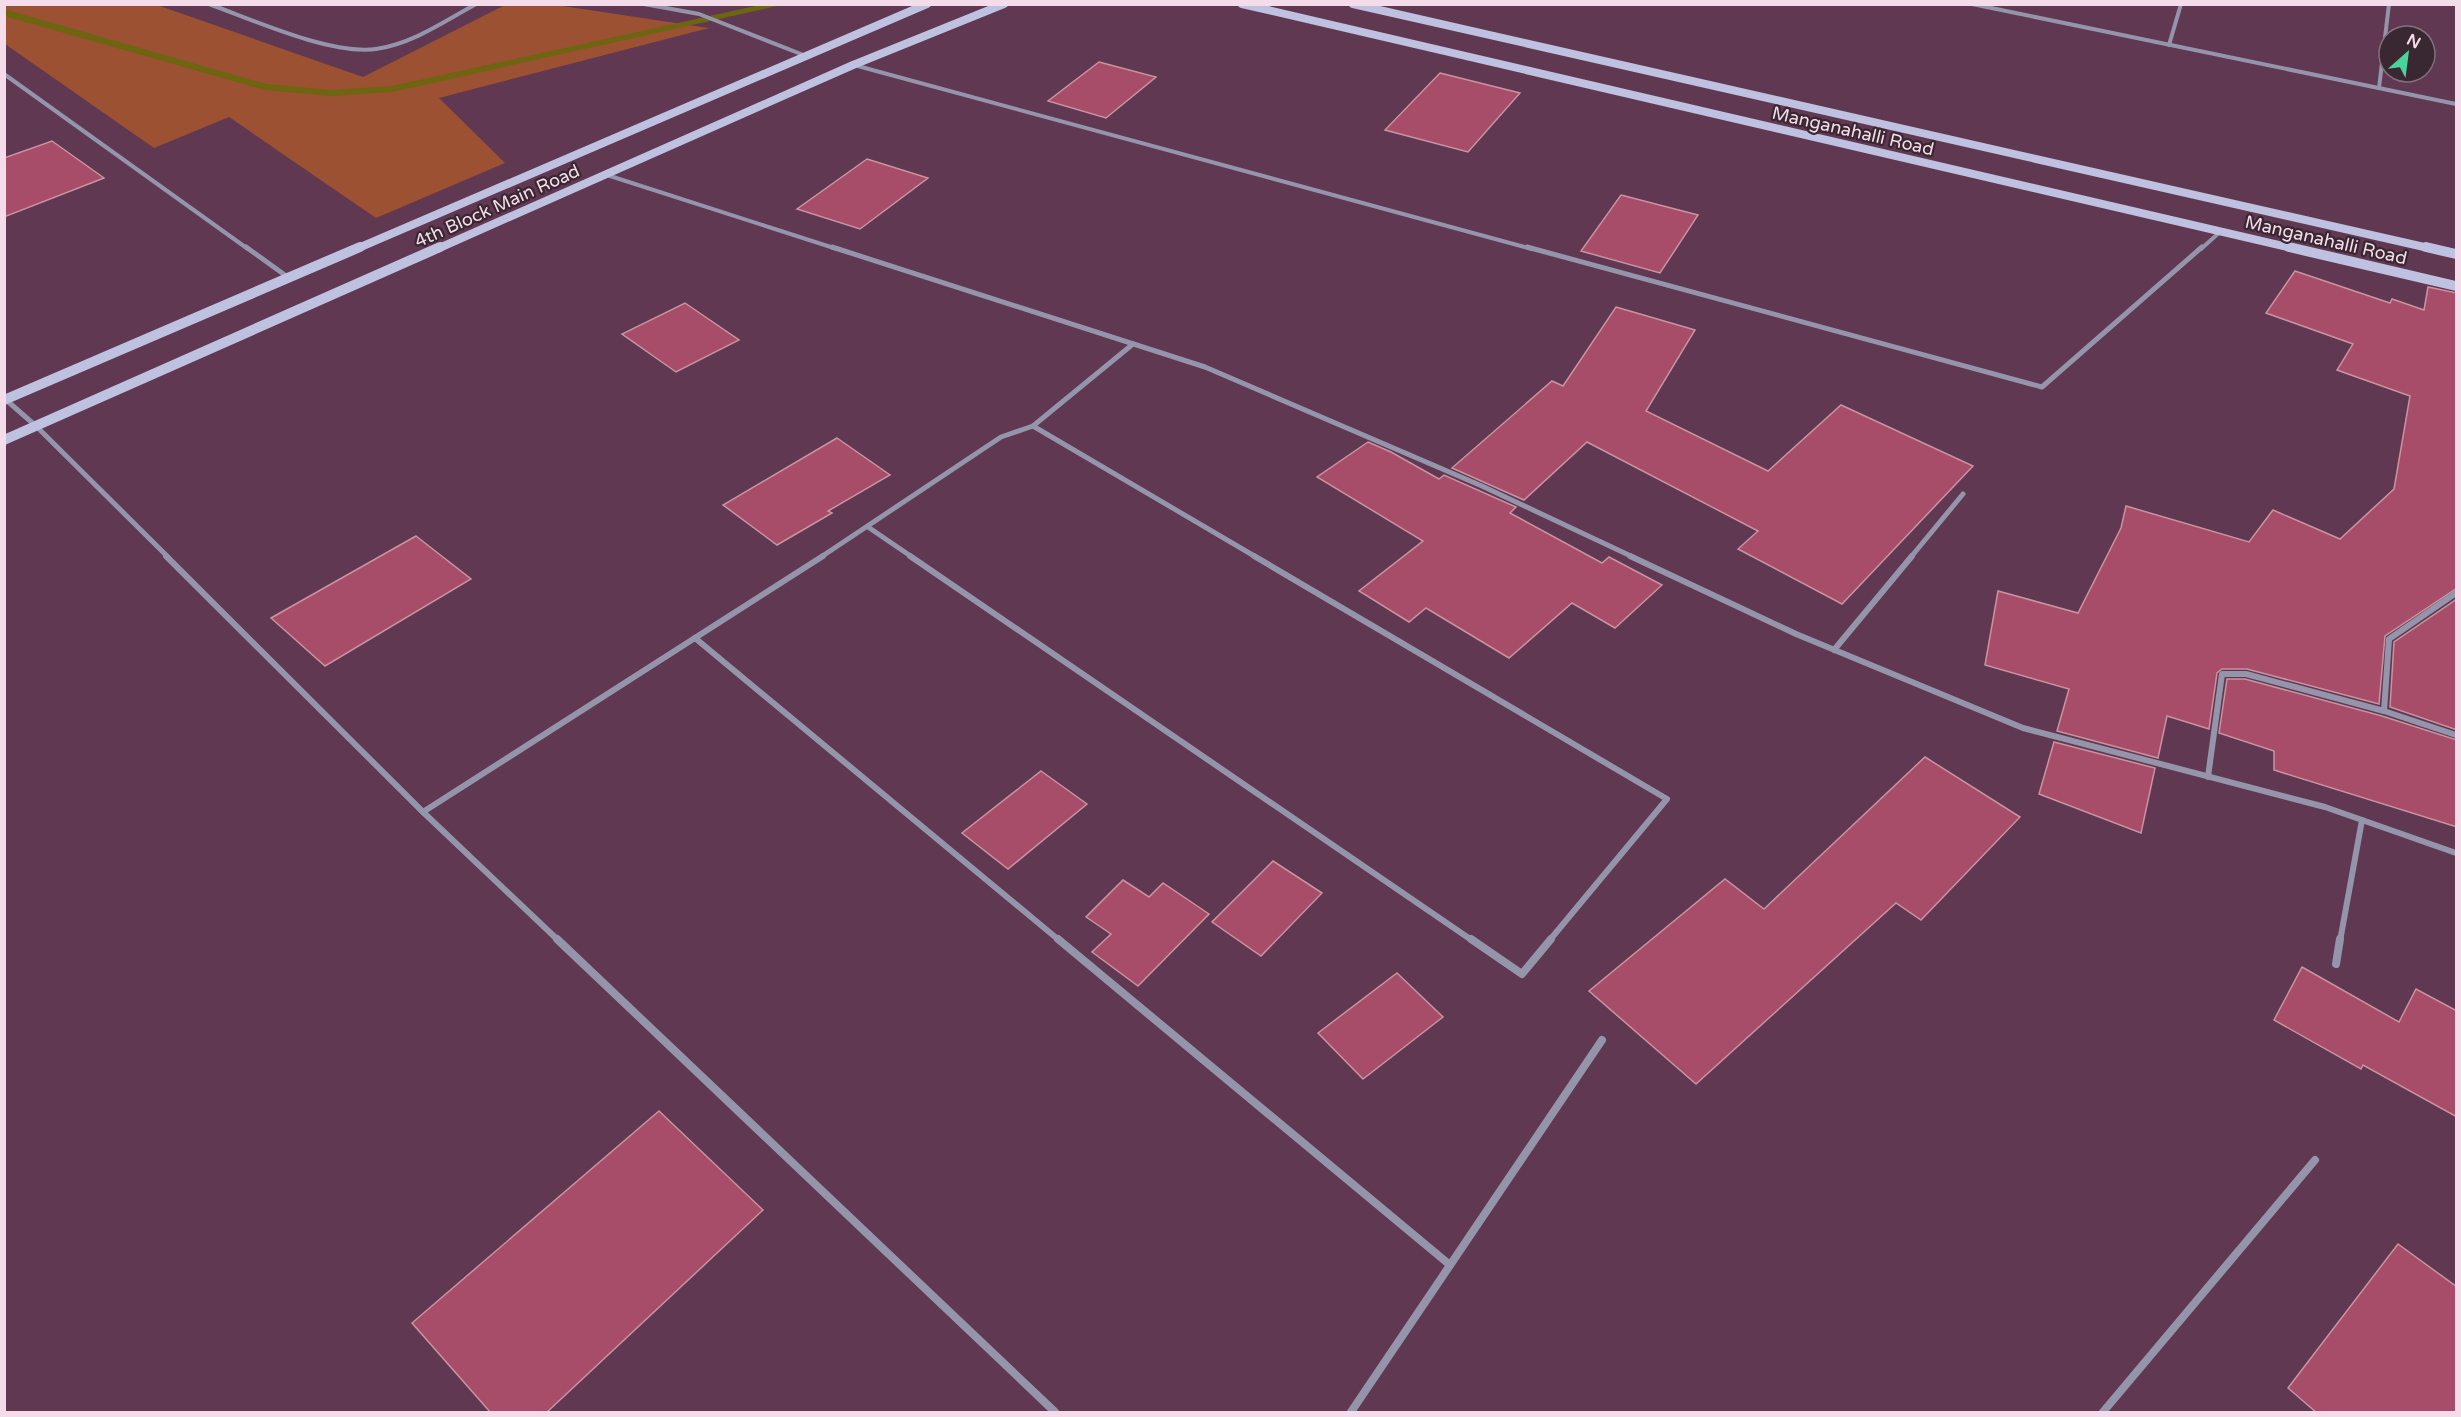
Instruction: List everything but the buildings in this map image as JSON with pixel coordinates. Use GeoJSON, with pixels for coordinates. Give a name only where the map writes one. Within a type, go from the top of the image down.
{"type":"FeatureCollection","features":[{"type":"Feature","properties":{"kind":"street"},"geometry":{"type":"LineString","coordinates":[[209,4],[306,37],[363,51],[408,39],[476,4]]}},
{"type":"Feature","properties":{"kind":"street"},"geometry":{"type":"LineString","coordinates":[[644,4],[699,14],[807,56]]}},
{"type":"Feature","properties":{"kind":"street","name":"4th Block Main Road"},"geometry":{"type":"LineString","coordinates":[[5,399],[927,4]]}},
{"type":"Feature","properties":{"kind":"street","name":"4th Block Main Road"},"geometry":{"type":"LineString","coordinates":[[4,440],[853,65],[1004,4]]}},
{"type":"Feature","properties":{"kind":"street","name":"Manganahalli Road"},"geometry":{"type":"LineString","coordinates":[[1242,4],[2457,286]]}},
{"type":"Feature","properties":{"kind":"street","name":"Manganahalli Road"},"geometry":{"type":"LineString","coordinates":[[1353,4],[2457,254]]}},
{"type":"Feature","properties":{"kind":"street"},"geometry":{"type":"LineString","coordinates":[[1972,4],[2457,104]]}},
{"type":"Feature","properties":{"kind":"street"},"geometry":{"type":"LineString","coordinates":[[2169,45],[2181,4]]}},
{"type":"Feature","properties":{"kind":"street"},"geometry":{"type":"LineString","coordinates":[[2379,88],[2389,4]]}},
{"type":"Feature","properties":{"kind":"street"},"geometry":{"type":"LineString","coordinates":[[853,65],[2042,387],[2221,231]]}},
{"type":"Feature","properties":{"kind":"street"},"geometry":{"type":"LineString","coordinates":[[4,74],[289,278]]}},
{"type":"Feature","properties":{"kind":"street"},"geometry":{"type":"LineString","coordinates":[[607,175],[1205,367],[1471,482],[1834,650],[2023,729],[2325,807],[2457,853]]}},
{"type":"Feature","properties":{"kind":"street"},"geometry":{"type":"LineString","coordinates":[[423,812],[868,527],[1001,437],[1033,426],[1133,344]]}},
{"type":"Feature","properties":{"kind":"street"},"geometry":{"type":"LineString","coordinates":[[5,399],[36,426],[423,812],[1055,1413]]}},
{"type":"Feature","properties":{"kind":"street"},"geometry":{"type":"LineString","coordinates":[[868,527],[1522,974],[1667,799],[1033,426]]}},
{"type":"Feature","properties":{"kind":"street"},"geometry":{"type":"LineString","coordinates":[[1834,650],[1963,494]]}},
{"type":"Feature","properties":{"kind":"street"},"geometry":{"type":"LineString","coordinates":[[2384,711],[2389,639],[2457,593]]}},
{"type":"Feature","properties":{"kind":"street"},"geometry":{"type":"LineString","coordinates":[[694,638],[1450,1265]]}},
{"type":"Feature","properties":{"kind":"street"},"geometry":{"type":"LineString","coordinates":[[2208,777],[2222,674],[2246,674],[2384,711],[2457,735]]}},
{"type":"Feature","properties":{"kind":"street"},"geometry":{"type":"LineString","coordinates":[[2336,964],[2362,820]]}},
{"type":"Feature","properties":{"kind":"street"},"geometry":{"type":"LineString","coordinates":[[1351,1413],[1602,1040]]}},
{"type":"Feature","properties":{"kind":"street"},"geometry":{"type":"LineString","coordinates":[[2103,1413],[2314,1160]]}},
{"type":"Feature","properties":{"kind":"shaded area"},"geometry":{"type":"Polygon","coordinates":[[[5,4],[157,5],[363,77],[505,5],[556,5],[709,28],[439,98],[505,163],[376,218],[229,117],[154,148],[5,44],[5,4]]]}},
{"type":"Feature","properties":{"kind":"waterway"},"geometry":{"type":"LineString","coordinates":[[4,12],[265,87],[331,93],[392,89],[781,4]]}}]}
